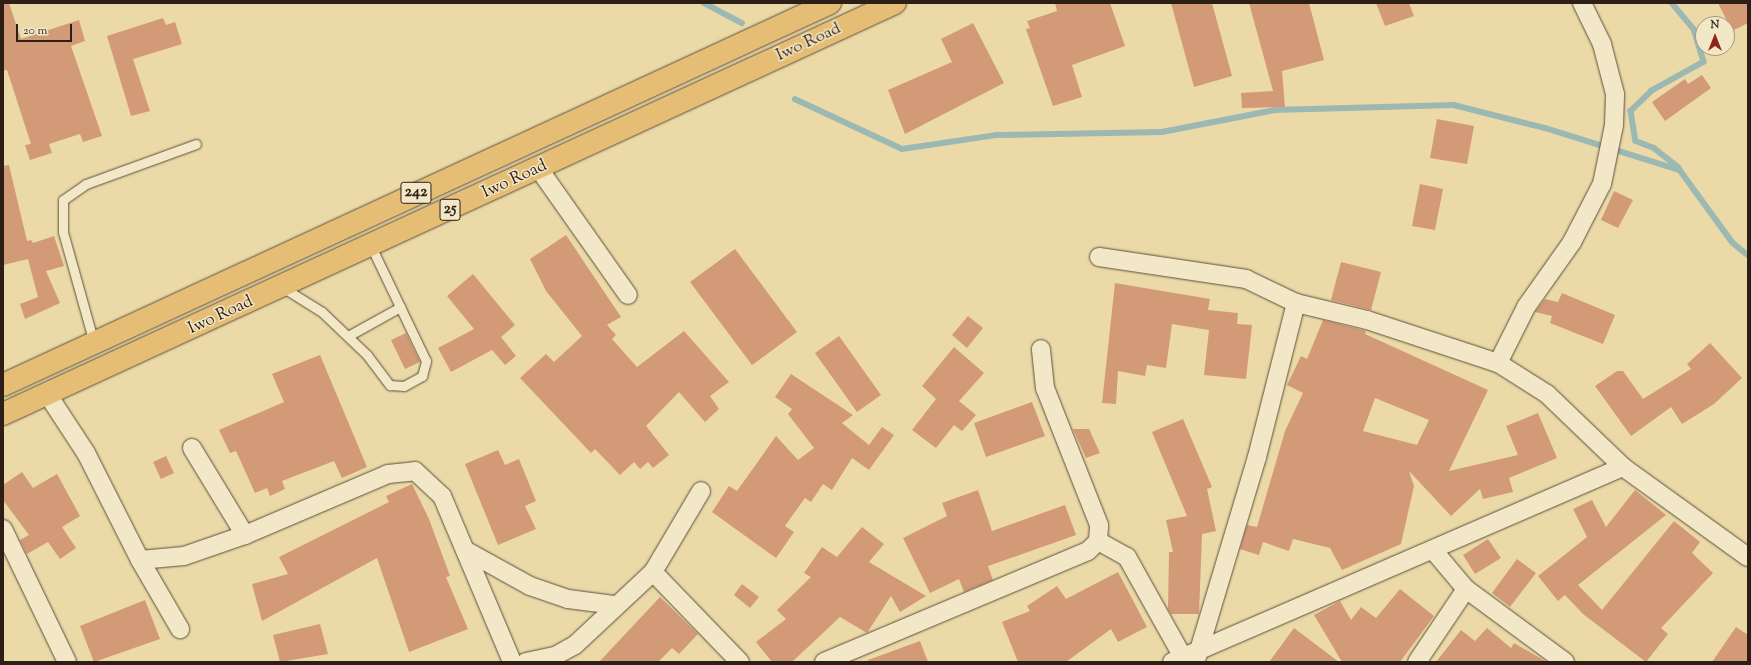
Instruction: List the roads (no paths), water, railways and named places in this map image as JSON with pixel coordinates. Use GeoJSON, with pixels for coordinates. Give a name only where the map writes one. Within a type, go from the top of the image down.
{"type":"FeatureCollection","features":[{"type":"Feature","properties":{"kind":"main road","name":"Iwo Road"},"geometry":{"type":"LineString","coordinates":[[3,385],[830,3]]}},
{"type":"Feature","properties":{"kind":"main road","name":"Iwo Road"},"geometry":{"type":"LineString","coordinates":[[3,414],[179,335],[895,3]]}},
{"type":"Feature","properties":{"kind":"main road"},"geometry":{"type":"LineString","coordinates":[[167,308],[179,335]]}},
{"type":"Feature","properties":{"kind":"street"},"geometry":{"type":"LineString","coordinates":[[1498,363],[1526,307],[1572,242],[1602,184],[1614,125],[1615,94],[1602,44],[1582,3]]}},
{"type":"Feature","properties":{"kind":"street"},"geometry":{"type":"LineString","coordinates":[[539,169],[628,295]]}},
{"type":"Feature","properties":{"kind":"street"},"geometry":{"type":"LineString","coordinates":[[1099,257],[1246,279],[1296,304],[1367,320],[1498,363],[1547,394],[1623,467],[1748,557]]}},
{"type":"Feature","properties":{"kind":"street"},"geometry":{"type":"LineString","coordinates":[[1187,658],[1257,457],[1296,304]]}},
{"type":"Feature","properties":{"kind":"street"},"geometry":{"type":"LineString","coordinates":[[824,662],[1088,551],[1098,541],[1098,525],[1045,388],[1041,349]]}},
{"type":"Feature","properties":{"kind":"street"},"geometry":{"type":"LineString","coordinates":[[48,395],[86,453],[140,560],[180,629]]}},
{"type":"Feature","properties":{"kind":"street"},"geometry":{"type":"LineString","coordinates":[[192,448],[245,535]]}},
{"type":"Feature","properties":{"kind":"street"},"geometry":{"type":"LineString","coordinates":[[1187,658],[1623,467]]}},
{"type":"Feature","properties":{"kind":"street"},"geometry":{"type":"LineString","coordinates":[[140,560],[184,556],[245,535],[388,474],[415,471],[442,496],[512,662]]}},
{"type":"Feature","properties":{"kind":"street"},"geometry":{"type":"LineString","coordinates":[[526,662],[556,656],[575,645],[614,605],[653,572],[700,491]]}},
{"type":"Feature","properties":{"kind":"street"},"geometry":{"type":"LineString","coordinates":[[3,529],[67,662]]}},
{"type":"Feature","properties":{"kind":"street"},"geometry":{"type":"LineString","coordinates":[[1098,541],[1116,548],[1135,568],[1187,658]]}},
{"type":"Feature","properties":{"kind":"street"},"geometry":{"type":"LineString","coordinates":[[465,550],[530,586],[568,599],[614,605]]}},
{"type":"Feature","properties":{"kind":"street"},"geometry":{"type":"LineString","coordinates":[[1433,550],[1466,589],[1565,662]]}},
{"type":"Feature","properties":{"kind":"street"},"geometry":{"type":"LineString","coordinates":[[653,572],[740,662]]}},
{"type":"Feature","properties":{"kind":"street"},"geometry":{"type":"LineString","coordinates":[[1417,662],[1466,589]]}},
{"type":"Feature","properties":{"kind":"lane"},"geometry":{"type":"LineString","coordinates":[[94,343],[63,232],[63,200],[86,184],[196,144]]}},
{"type":"Feature","properties":{"kind":"lane"},"geometry":{"type":"LineString","coordinates":[[282,287],[322,312],[348,336],[390,385],[404,386],[422,376],[426,362],[371,246]]}},
{"type":"Feature","properties":{"kind":"lane"},"geometry":{"type":"LineString","coordinates":[[348,336],[400,308]]}},
{"type":"Feature","properties":{"kind":"waterway"},"geometry":{"type":"LineString","coordinates":[[704,3],[742,23]]}},
{"type":"Feature","properties":{"kind":"waterway"},"geometry":{"type":"LineString","coordinates":[[1672,3],[1694,29],[1704,62],[1652,91],[1631,111],[1636,141],[1654,148],[1678,167]]}},
{"type":"Feature","properties":{"kind":"waterway"},"geometry":{"type":"LineString","coordinates":[[795,99],[902,149],[997,135],[1162,132],[1275,110],[1454,105],[1545,128],[1680,170],[1733,243],[1748,255]]}}]}
